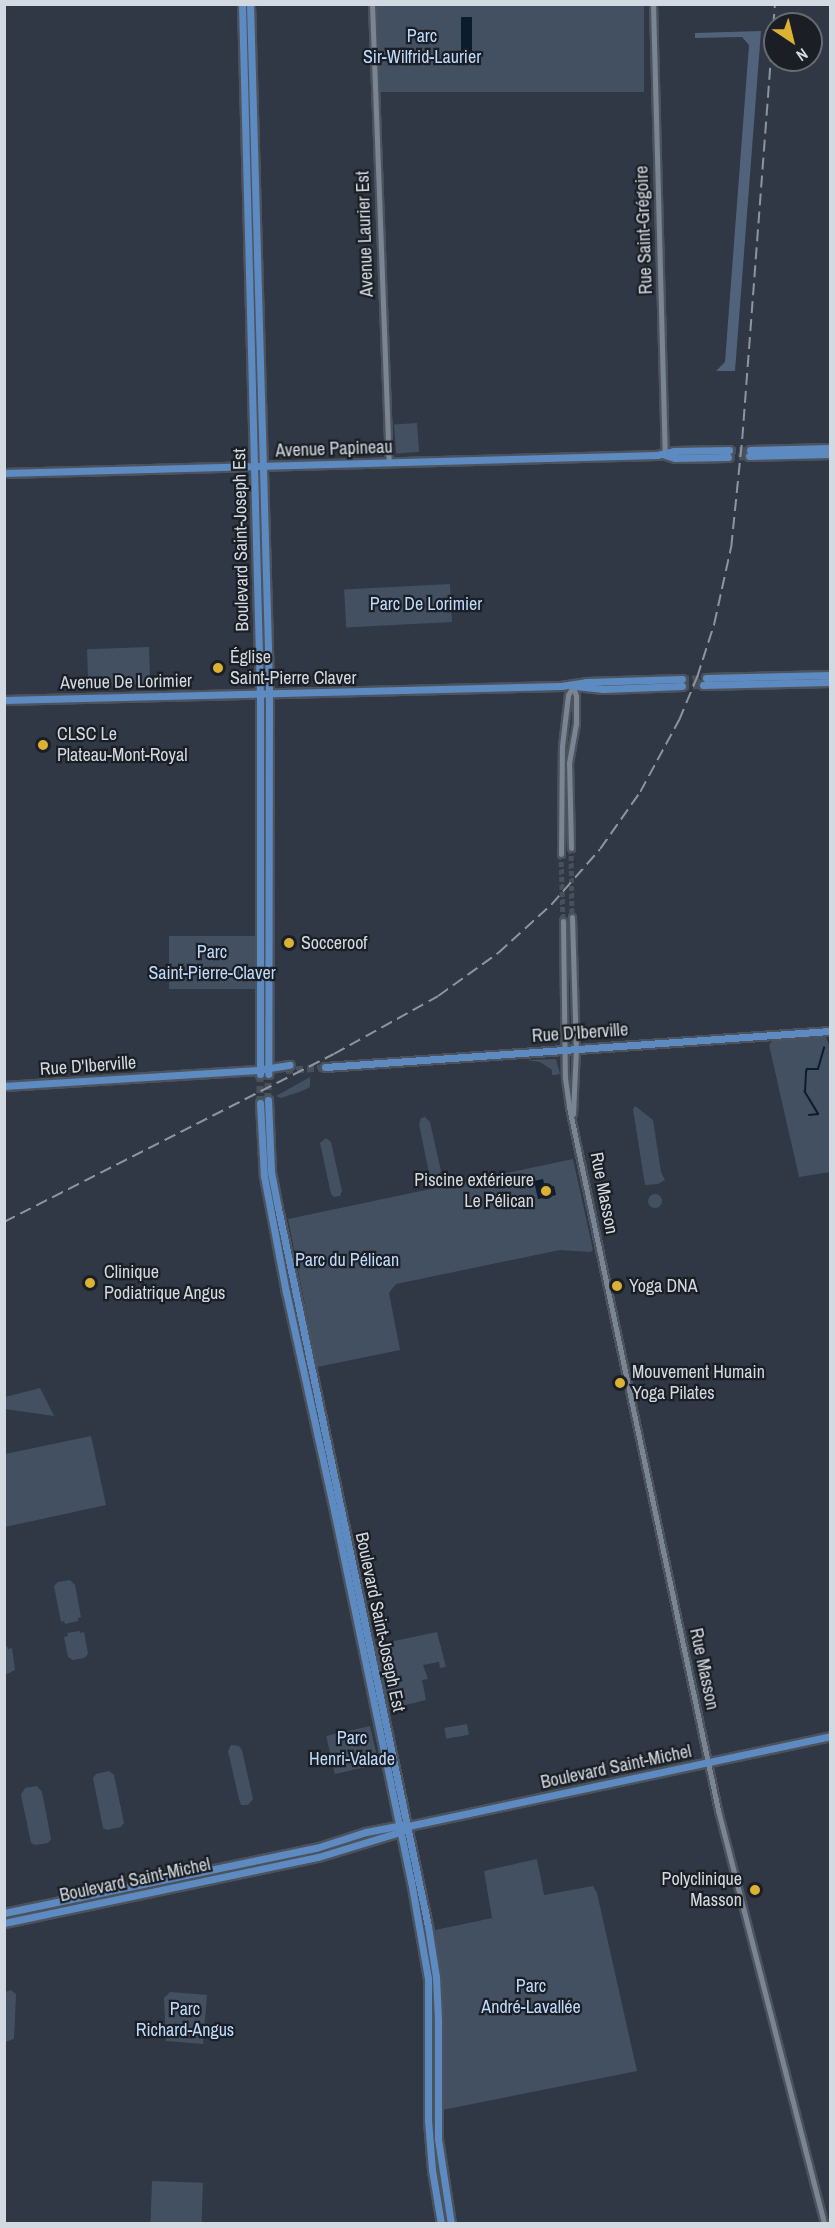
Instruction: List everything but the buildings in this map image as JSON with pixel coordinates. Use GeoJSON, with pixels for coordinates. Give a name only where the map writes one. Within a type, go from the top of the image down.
{"type":"FeatureCollection","features":[{"type":"Feature","properties":{"kind":"main road","name":"Boulevard Saint-Joseph Est"},"geometry":{"type":"LineString","coordinates":[[242,4],[260,694],[264,1072]]}},
{"type":"Feature","properties":{"kind":"main road","name":"Boulevard Saint-Joseph Est"},"geometry":{"type":"LineString","coordinates":[[250,4],[269,694],[264,1072]]}},
{"type":"Feature","properties":{"kind":"main road"},"geometry":{"type":"LineString","coordinates":[[831,448],[749,453],[831,454]]}},
{"type":"Feature","properties":{"kind":"main road","name":"Avenue Papineau"},"geometry":{"type":"LineString","coordinates":[[4,473],[665,454],[675,458],[729,453]]}},
{"type":"Feature","properties":{"kind":"main road"},"geometry":{"type":"LineString","coordinates":[[831,675],[704,681],[831,682]]}},
{"type":"Feature","properties":{"kind":"main road","name":"Avenue De Lorimier"},"geometry":{"type":"LineString","coordinates":[[4,700],[573,686],[603,689],[682,683]]}},
{"type":"Feature","properties":{"kind":"main road","name":"Rue D'Iberville"},"geometry":{"type":"LineString","coordinates":[[328,1065],[831,1031]]}},
{"type":"Feature","properties":{"kind":"main road","name":"Rue D'Iberville"},"geometry":{"type":"LineString","coordinates":[[4,1086],[264,1072],[285,1068]]}},
{"type":"Feature","properties":{"kind":"main road"},"geometry":{"type":"LineString","coordinates":[[4,1090],[25,1086]]}},
{"type":"Feature","properties":{"kind":"main road","name":"Boulevard Saint-Joseph Est"},"geometry":{"type":"LineString","coordinates":[[268,1100],[273,1181],[408,1826],[436,1977],[439,2049],[437,2119],[451,2223]]}},
{"type":"Feature","properties":{"kind":"main road","name":"Boulevard Saint-Joseph Est"},"geometry":{"type":"LineString","coordinates":[[260,1103],[261,1148],[270,1207],[400,1832],[428,1978],[428,2120],[441,2223]]}},
{"type":"Feature","properties":{"kind":"main road","name":"Boulevard Saint-Michel"},"geometry":{"type":"LineString","coordinates":[[4,1913],[316,1848],[398,1824],[408,1826],[831,1736]]}},
{"type":"Feature","properties":{"kind":"main road","name":"Boulevard Saint-Michel"},"geometry":{"type":"LineString","coordinates":[[4,1923],[318,1857],[400,1832],[408,1826]]}},
{"type":"Feature","properties":{"kind":"street","name":"Avenue Laurier Est"},"geometry":{"type":"LineString","coordinates":[[372,4],[389,462]]}},
{"type":"Feature","properties":{"kind":"street","name":"Rue Saint-Grégoire"},"geometry":{"type":"LineString","coordinates":[[653,4],[665,454]]}},
{"type":"Feature","properties":{"kind":"street"},"geometry":{"type":"LineString","coordinates":[[571,848],[569,763],[576,724],[576,696],[573,686]]}},
{"type":"Feature","properties":{"kind":"street"},"geometry":{"type":"LineString","coordinates":[[561,854],[562,746],[568,695],[573,686]]}},
{"type":"Feature","properties":{"kind":"street","name":"Rue Masson"},"geometry":{"type":"LineString","coordinates":[[572,917],[576,1048],[573,1116]]}},
{"type":"Feature","properties":{"kind":"street","name":"Rue Masson"},"geometry":{"type":"LineString","coordinates":[[563,921],[566,1088],[729,1853],[824,2223]]}},
{"type":"Feature","properties":{"kind":"green space","name":"Parc Sir-Wilfrid-Laurier"},"geometry":{"type":"Polygon","coordinates":[[[377,5],[644,5],[644,92],[377,92],[377,5]]]}},
{"type":"Feature","properties":{"kind":"green space"},"geometry":{"type":"Polygon","coordinates":[[[417,423],[419,452],[396,454],[394,425],[417,423]]]}},
{"type":"Feature","properties":{"kind":"green space","name":"Parc De Lorimier"},"geometry":{"type":"Polygon","coordinates":[[[450,584],[452,622],[346,627],[344,590],[450,584]]]}},
{"type":"Feature","properties":{"kind":"green space"},"geometry":{"type":"Polygon","coordinates":[[[149,647],[150,684],[88,686],[87,649],[149,647]]]}},
{"type":"Feature","properties":{"kind":"green space","name":"Parc Saint-Pierre-Claver"},"geometry":{"type":"Polygon","coordinates":[[[169,936],[255,936],[255,989],[169,989],[169,936]]]}},
{"type":"Feature","properties":{"kind":"green space"},"geometry":{"type":"Polygon","coordinates":[[[826,1037],[830,1048],[830,1172],[799,1177],[769,1045],[772,1041],[826,1037]]]}},
{"type":"Feature","properties":{"kind":"green space"},"geometry":{"type":"Polygon","coordinates":[[[556,1059],[560,1074],[555,1075],[552,1075],[552,1070],[540,1062],[525,1060],[556,1059]]]}},
{"type":"Feature","properties":{"kind":"green space"},"geometry":{"type":"Polygon","coordinates":[[[310,1077],[310,1087],[281,1098],[276,1096],[310,1077]]]}},
{"type":"Feature","properties":{"kind":"green space"},"geometry":{"type":"Polygon","coordinates":[[[635,1106],[653,1120],[661,1172],[665,1180],[658,1184],[645,1185],[633,1109],[635,1106]]]}},
{"type":"Feature","properties":{"kind":"green space"},"geometry":{"type":"Polygon","coordinates":[[[425,1117],[430,1122],[441,1171],[438,1175],[432,1176],[429,1173],[419,1124],[421,1118],[425,1117]]]}},
{"type":"Feature","properties":{"kind":"green space"},"geometry":{"type":"Polygon","coordinates":[[[326,1138],[331,1142],[342,1191],[340,1196],[334,1197],[331,1194],[320,1143],[326,1138]]]}},
{"type":"Feature","properties":{"kind":"green space","name":"Parc du Pélican"},"geometry":{"type":"Polygon","coordinates":[[[573,1159],[593,1250],[590,1252],[560,1250],[396,1284],[389,1293],[400,1350],[317,1367],[288,1219],[573,1159]]]}},
{"type":"Feature","properties":{"kind":"green space"},"geometry":{"type":"Polygon","coordinates":[[[652,1194],[658,1194],[662,1201],[658,1208],[652,1208],[648,1204],[648,1198],[652,1194]]]}},
{"type":"Feature","properties":{"kind":"green space"},"geometry":{"type":"Polygon","coordinates":[[[40,1388],[54,1416],[5,1409],[5,1397],[40,1388]]]}},
{"type":"Feature","properties":{"kind":"green space"},"geometry":{"type":"Polygon","coordinates":[[[91,1436],[106,1505],[5,1527],[5,1454],[91,1436]]]}},
{"type":"Feature","properties":{"kind":"green space"},"geometry":{"type":"Polygon","coordinates":[[[70,1580],[75,1585],[81,1617],[78,1621],[65,1624],[64,1621],[61,1622],[54,1586],[58,1582],[70,1580]]]}},
{"type":"Feature","properties":{"kind":"green space"},"geometry":{"type":"Polygon","coordinates":[[[80,1631],[80,1633],[84,1632],[88,1654],[84,1658],[73,1660],[68,1657],[64,1637],[68,1636],[67,1633],[80,1631]]]}},
{"type":"Feature","properties":{"kind":"green space"},"geometry":{"type":"Polygon","coordinates":[[[437,1632],[446,1667],[440,1668],[439,1662],[423,1665],[428,1679],[422,1680],[426,1700],[389,1709],[375,1645],[437,1632]]]}},
{"type":"Feature","properties":{"kind":"green space"},"geometry":{"type":"Polygon","coordinates":[[[7,1646],[8,1649],[12,1648],[15,1670],[5,1675],[5,1647],[7,1646]]]}},
{"type":"Feature","properties":{"kind":"green space"},"geometry":{"type":"Polygon","coordinates":[[[467,1724],[469,1735],[446,1739],[444,1728],[467,1724]]]}},
{"type":"Feature","properties":{"kind":"green space","name":"Parc Henri-Valade"},"geometry":{"type":"Polygon","coordinates":[[[370,1726],[379,1764],[335,1774],[326,1736],[370,1726]]]}},
{"type":"Feature","properties":{"kind":"green space"},"geometry":{"type":"Polygon","coordinates":[[[231,1745],[239,1746],[242,1750],[253,1799],[248,1805],[241,1805],[239,1799],[228,1751],[231,1745]]]}},
{"type":"Feature","properties":{"kind":"green space"},"geometry":{"type":"Polygon","coordinates":[[[109,1771],[114,1775],[124,1823],[121,1827],[107,1830],[103,1828],[93,1778],[96,1774],[109,1771]]]}},
{"type":"Feature","properties":{"kind":"green space"},"geometry":{"type":"Polygon","coordinates":[[[37,1786],[42,1792],[51,1839],[48,1843],[35,1845],[31,1843],[21,1795],[25,1788],[37,1786]]]}},
{"type":"Feature","properties":{"kind":"green space","name":"Parc André-Lavallée"},"geometry":{"type":"Polygon","coordinates":[[[537,1859],[544,1895],[593,1886],[597,1893],[637,2071],[442,2110],[443,2002],[435,1930],[492,1918],[484,1871],[537,1859]]]}},
{"type":"Feature","properties":{"kind":"green space"},"geometry":{"type":"Polygon","coordinates":[[[11,1990],[16,1994],[14,2039],[5,2042],[5,1992],[11,1990]]]}},
{"type":"Feature","properties":{"kind":"green space","name":"Parc Richard-Angus"},"geometry":{"type":"Polygon","coordinates":[[[170,1992],[207,1995],[203,2044],[166,2041],[164,1998],[170,1992]]]}},
{"type":"Feature","properties":{"kind":"green space"},"geometry":{"type":"Polygon","coordinates":[[[152,2181],[203,2183],[202,2224],[150,2224],[152,2181]]]}},
{"type":"Feature","properties":{"kind":"shaded area"},"geometry":{"type":"Polygon","coordinates":[[[461,17],[472,17],[472,54],[461,54],[461,17]]]}},
{"type":"Feature","properties":{"kind":"shaded area"},"geometry":{"type":"Polygon","coordinates":[[[761,31],[735,371],[716,371],[725,362],[749,45],[742,37],[695,38],[695,33],[761,31]]]}},
{"type":"Feature","properties":{"kind":"shaded area","name":"Piscine extérieure Le Pélican"},"geometry":{"type":"Polygon","coordinates":[[[543,1179],[545,1187],[554,1186],[556,1195],[538,1199],[534,1181],[543,1179]]]}},
{"type":"Feature","properties":{"kind":"waterway"},"geometry":{"type":"LineString","coordinates":[[809,1115],[818,1114],[805,1092],[806,1072],[807,1069],[818,1069],[824,1048]]}},
{"type":"Feature","properties":{"kind":"tunnel"},"geometry":{"type":"LineString","coordinates":[[729,450],[750,450]]}},
{"type":"Feature","properties":{"kind":"tunnel"},"geometry":{"type":"LineString","coordinates":[[728,457],[749,456]]}},
{"type":"Feature","properties":{"kind":"tunnel"},"geometry":{"type":"LineString","coordinates":[[682,679],[706,678]]}},
{"type":"Feature","properties":{"kind":"tunnel"},"geometry":{"type":"LineString","coordinates":[[682,686],[703,685]]}},
{"type":"Feature","properties":{"kind":"tunnel"},"geometry":{"type":"LineString","coordinates":[[571,848],[572,917]]}},
{"type":"Feature","properties":{"kind":"tunnel"},"geometry":{"type":"LineString","coordinates":[[561,854],[563,921]]}},
{"type":"Feature","properties":{"kind":"tunnel"},"geometry":{"type":"LineString","coordinates":[[286,1070],[325,1067]]}},
{"type":"Feature","properties":{"kind":"tunnel"},"geometry":{"type":"LineString","coordinates":[[260,1074],[260,1103]]}},
{"type":"Feature","properties":{"kind":"tunnel"},"geometry":{"type":"LineString","coordinates":[[268,1074],[268,1100]]}},
{"type":"Feature","properties":{"kind":"railway"},"geometry":{"type":"LineString","coordinates":[[4,1222],[334,1054],[438,996],[498,953],[551,905],[600,849],[640,792],[679,720],[697,677],[714,624],[731,547],[742,439],[775,4]]}},
{"type":"Feature","properties":{"kind":"place","name":"Église Saint-Pierre Claver"},"geometry":{"type":"Point","coordinates":[218,668]}},
{"type":"Feature","properties":{"kind":"place","name":"CLSC Le Plateau-Mont-Royal"},"geometry":{"type":"Point","coordinates":[43,745]}},
{"type":"Feature","properties":{"kind":"place","name":"Socceroof"},"geometry":{"type":"Point","coordinates":[289,943]}},
{"type":"Feature","properties":{"kind":"place","name":"Piscine extérieure Le Pélican"},"geometry":{"type":"Point","coordinates":[546,1191]}},
{"type":"Feature","properties":{"kind":"place","name":"Clinique Podiatrique Angus"},"geometry":{"type":"Point","coordinates":[90,1283]}},
{"type":"Feature","properties":{"kind":"place","name":"Yoga DNA"},"geometry":{"type":"Point","coordinates":[617,1286]}},
{"type":"Feature","properties":{"kind":"place","name":"Mouvement Humain Yoga Pilates"},"geometry":{"type":"Point","coordinates":[620,1383]}},
{"type":"Feature","properties":{"kind":"place","name":"Polyclinique Masson"},"geometry":{"type":"Point","coordinates":[755,1890]}}]}
